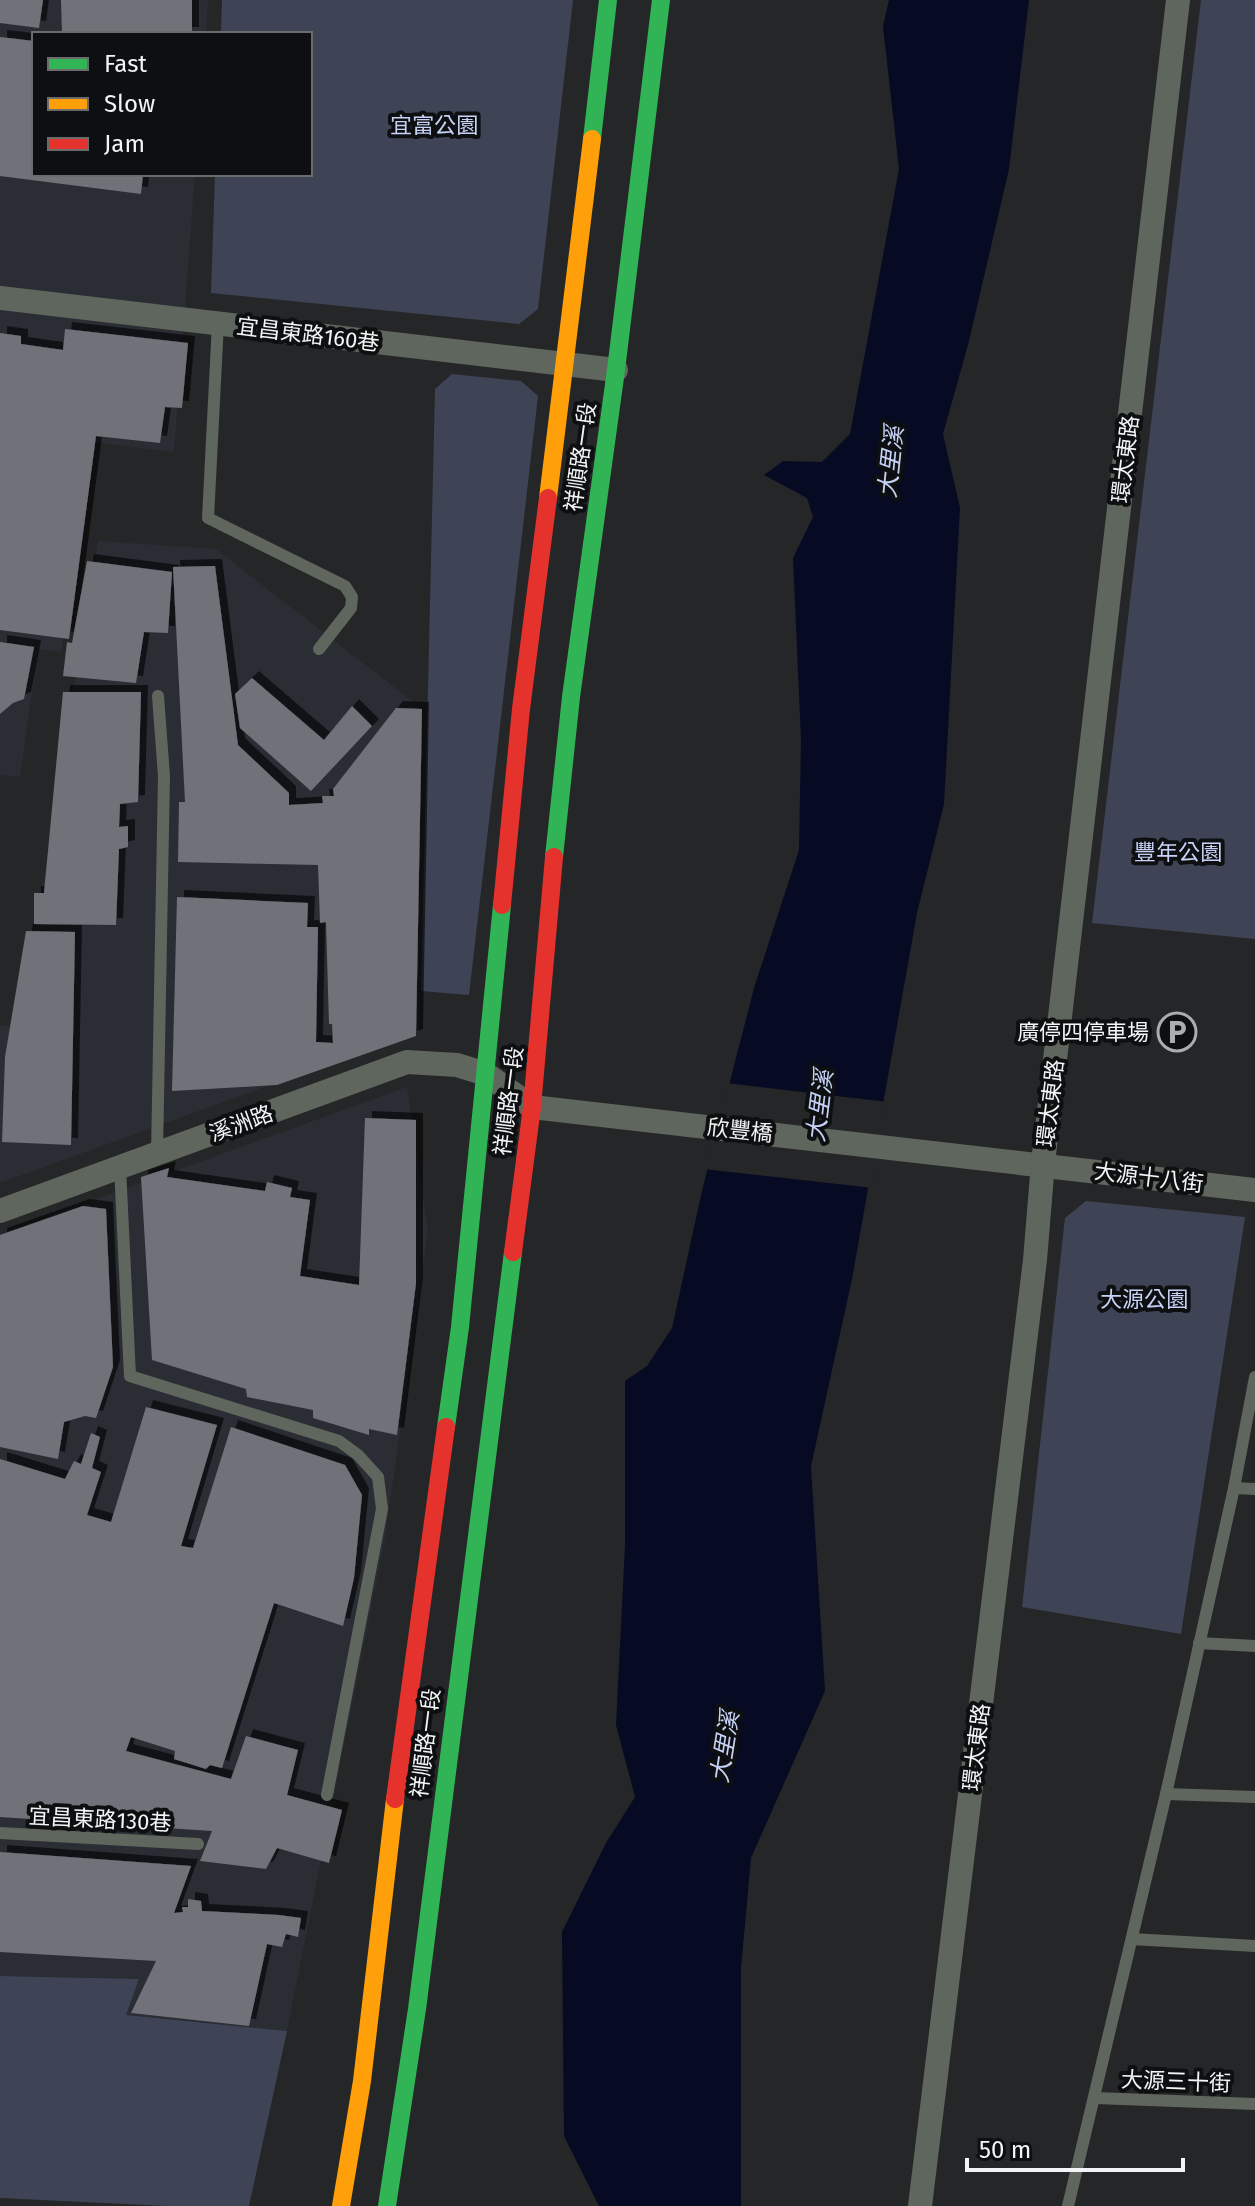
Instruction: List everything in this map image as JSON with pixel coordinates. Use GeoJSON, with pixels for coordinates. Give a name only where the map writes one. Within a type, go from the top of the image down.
{"type":"FeatureCollection","features":[{"type":"Feature","properties":{"kind":"street","name":"祥順路一段"},"geometry":{"type":"LineString","coordinates":[[341,2206],[362,2081],[388,1849],[460,1327],[521,709],[566,364],[608,0]]}},
{"type":"Feature","properties":{"kind":"street","name":"祥順路一段"},"geometry":{"type":"LineString","coordinates":[[387,2206],[417,2009],[532,1107],[556,834],[661,0]]}},
{"type":"Feature","properties":{"kind":"street","name":"環太東路"},"geometry":{"type":"LineString","coordinates":[[920,2206],[1035,1260],[1043,1163],[1178,0]]}},
{"type":"Feature","properties":{"kind":"street","name":"宜昌東路160巷"},"geometry":{"type":"LineString","coordinates":[[0,298],[616,370]]}},
{"type":"Feature","properties":{"kind":"street","name":"溪洲路"},"geometry":{"type":"LineString","coordinates":[[0,1211],[407,1062],[457,1065],[486,1074]]}},
{"type":"Feature","properties":{"kind":"street"},"geometry":{"type":"LineString","coordinates":[[486,1074],[532,1107]]}},
{"type":"Feature","properties":{"kind":"street","name":"欣豐橋"},"geometry":{"type":"LineString","coordinates":[[532,1107],[1043,1163]]}},
{"type":"Feature","properties":{"kind":"street","name":"大源十八街"},"geometry":{"type":"LineString","coordinates":[[1043,1163],[1255,1190]]}},
{"type":"Feature","properties":{"kind":"lane"},"geometry":{"type":"LineString","coordinates":[[218,323],[208,518],[345,586],[352,597],[351,608],[319,649]]}},
{"type":"Feature","properties":{"kind":"lane"},"geometry":{"type":"LineString","coordinates":[[157,1154],[164,776],[158,696]]}},
{"type":"Feature","properties":{"kind":"lane"},"geometry":{"type":"LineString","coordinates":[[120,1167],[130,1376],[339,1441],[358,1455],[378,1477],[382,1509],[327,1795]]}},
{"type":"Feature","properties":{"kind":"lane"},"geometry":{"type":"LineString","coordinates":[[1068,2206],[1166,1794],[1234,1488],[1255,1377]]}},
{"type":"Feature","properties":{"kind":"lane"},"geometry":{"type":"LineString","coordinates":[[1234,1488],[1255,1489]]}},
{"type":"Feature","properties":{"kind":"lane"},"geometry":{"type":"LineString","coordinates":[[1199,1643],[1255,1646]]}},
{"type":"Feature","properties":{"kind":"lane"},"geometry":{"type":"LineString","coordinates":[[1166,1794],[1255,1797]]}},
{"type":"Feature","properties":{"kind":"lane","name":"宜昌東路130巷"},"geometry":{"type":"LineString","coordinates":[[0,1833],[198,1844]]}},
{"type":"Feature","properties":{"kind":"lane"},"geometry":{"type":"LineString","coordinates":[[1132,1939],[1255,1946]]}},
{"type":"Feature","properties":{"kind":"lane","name":"大源三十街"},"geometry":{"type":"LineString","coordinates":[[1095,2098],[1255,2104]]}},
{"type":"Feature","properties":{"kind":"shaded area"},"geometry":{"type":"Polygon","coordinates":[[[0,0],[208,0],[206,32],[32,32],[32,176],[195,176],[174,452],[94,442],[61,652],[38,649],[20,777],[0,775],[0,0]]]}},
{"type":"Feature","properties":{"kind":"shaded area"},"geometry":{"type":"Polygon","coordinates":[[[98,541],[216,549],[420,707],[419,1031],[0,1183],[0,1025],[20,1027],[98,541]]]}},
{"type":"Feature","properties":{"kind":"shaded area"},"geometry":{"type":"Polygon","coordinates":[[[407,1087],[428,1230],[385,1538],[287,2031],[125,2015],[139,1979],[0,1976],[0,1234],[407,1087]]]}},
{"type":"Feature","properties":{"kind":"green space","name":"宜富公園"},"geometry":{"type":"Polygon","coordinates":[[[222,0],[573,0],[538,309],[519,324],[211,293],[215,176],[312,176],[312,32],[221,32],[222,0]]]}},
{"type":"Feature","properties":{"kind":"green space","name":"豐年公園"},"geometry":{"type":"Polygon","coordinates":[[[1201,0],[1255,0],[1255,939],[1092,923],[1201,0]]]}},
{"type":"Feature","properties":{"kind":"green space"},"geometry":{"type":"Polygon","coordinates":[[[452,374],[521,381],[538,396],[469,995],[421,991],[435,389],[452,374]]]}},
{"type":"Feature","properties":{"kind":"green space","name":"大源公園"},"geometry":{"type":"Polygon","coordinates":[[[1086,1201],[1245,1217],[1181,1634],[1022,1607],[1065,1218],[1086,1201]]]}},
{"type":"Feature","properties":{"kind":"green space"},"geometry":{"type":"Polygon","coordinates":[[[0,1976],[139,1979],[126,2015],[287,2031],[249,2206],[167,2206],[0,2198],[0,1976]]]}},
{"type":"Feature","properties":{"kind":"water","name":"大里溪"},"geometry":{"type":"Polygon","coordinates":[[[889,0],[1029,0],[1009,169],[969,341],[943,434],[960,508],[944,804],[917,913],[852,1279],[811,1466],[825,1691],[751,1858],[741,1968],[741,2206],[599,2206],[564,2136],[562,1932],[606,1843],[635,1797],[616,1725],[625,1546],[625,1381],[647,1366],[672,1328],[702,1191],[754,988],[799,850],[801,740],[793,558],[813,517],[807,498],[764,475],[783,461],[822,462],[850,434],[899,169],[883,26],[889,0]]]}},
{"type":"Feature","properties":{"kind":"pier"},"geometry":{"type":"Polygon","coordinates":[[[726,1083],[888,1102],[873,1188],[703,1169],[726,1083]]]}},
{"type":"Feature","properties":{"kind":"building"},"geometry":{"type":"Polygon","coordinates":[[[0,0],[43,0],[39,28],[0,23],[0,0]]]}},
{"type":"Feature","properties":{"kind":"building"},"geometry":{"type":"Polygon","coordinates":[[[61,0],[192,0],[192,32],[62,32],[61,0]]]}},
{"type":"Feature","properties":{"kind":"building"},"geometry":{"type":"Polygon","coordinates":[[[0,37],[32,41],[32,176],[143,176],[141,194],[0,176],[0,37]]]}},
{"type":"Feature","properties":{"kind":"building"},"geometry":{"type":"Polygon","coordinates":[[[65,329],[188,343],[182,408],[165,407],[160,443],[96,436],[69,639],[0,630],[0,333],[21,336],[21,344],[63,350],[65,329]]]}},
{"type":"Feature","properties":{"kind":"building"},"geometry":{"type":"Polygon","coordinates":[[[87,561],[172,572],[168,633],[144,632],[136,683],[63,676],[67,642],[72,643],[87,561]]]}},
{"type":"Feature","properties":{"kind":"building"},"geometry":{"type":"Polygon","coordinates":[[[215,566],[238,745],[289,793],[289,805],[323,803],[322,796],[334,796],[333,789],[396,708],[422,709],[416,1036],[277,1085],[172,1091],[177,897],[308,903],[307,927],[318,927],[316,1042],[333,1043],[332,1024],[329,1024],[326,922],[320,923],[318,865],[178,862],[179,802],[185,802],[173,567],[215,566]]]}},
{"type":"Feature","properties":{"kind":"building"},"geometry":{"type":"Polygon","coordinates":[[[0,642],[34,647],[24,699],[13,703],[0,714],[0,642]]]}},
{"type":"Feature","properties":{"kind":"building"},"geometry":{"type":"Polygon","coordinates":[[[252,678],[324,740],[352,706],[372,726],[311,791],[240,728],[235,694],[252,678]]]}},
{"type":"Feature","properties":{"kind":"building"},"geometry":{"type":"Polygon","coordinates":[[[63,692],[141,692],[138,802],[120,804],[119,827],[128,826],[128,847],[119,849],[116,925],[34,924],[34,893],[44,893],[63,692]]]}},
{"type":"Feature","properties":{"kind":"building"},"geometry":{"type":"Polygon","coordinates":[[[26,931],[75,932],[71,1145],[2,1142],[5,1057],[26,931]]]}},
{"type":"Feature","properties":{"kind":"building"},"geometry":{"type":"Polygon","coordinates":[[[365,1118],[416,1120],[416,1283],[397,1435],[369,1429],[369,1435],[313,1418],[313,1410],[247,1397],[246,1389],[152,1360],[141,1177],[169,1168],[167,1177],[265,1191],[267,1182],[292,1188],[290,1197],[310,1200],[300,1276],[359,1285],[365,1118]]]}},
{"type":"Feature","properties":{"kind":"building"},"geometry":{"type":"Polygon","coordinates":[[[83,1206],[106,1209],[113,1367],[96,1418],[85,1416],[64,1422],[58,1459],[0,1447],[0,1235],[83,1206]]]}},
{"type":"Feature","properties":{"kind":"building"},"geometry":{"type":"Polygon","coordinates":[[[146,1407],[217,1425],[181,1546],[193,1548],[231,1427],[345,1465],[362,1495],[354,1578],[343,1626],[274,1603],[222,1768],[210,1765],[206,1769],[174,1759],[175,1751],[131,1737],[126,1751],[231,1779],[246,1736],[298,1750],[287,1795],[342,1810],[329,1863],[277,1848],[266,1869],[200,1861],[212,1831],[0,1817],[0,1459],[65,1479],[74,1461],[81,1464],[91,1433],[100,1437],[92,1468],[101,1472],[87,1515],[111,1522],[146,1407]]]}},
{"type":"Feature","properties":{"kind":"building"},"geometry":{"type":"Polygon","coordinates":[[[0,1852],[191,1866],[174,1913],[183,1912],[182,1907],[188,1907],[188,1899],[201,1901],[202,1911],[301,1918],[298,1937],[286,1934],[282,1947],[267,1944],[249,2026],[131,2013],[156,1961],[0,1952],[0,1852]]]}},
{"type":"Feature","properties":{"kind":"traffic: fast"},"geometry":{"type":"LineString","coordinates":[[592,139],[608,0]]}},
{"type":"Feature","properties":{"kind":"traffic: fast"},"geometry":{"type":"LineString","coordinates":[[554,857],[571,697],[616,370],[661,0]]}},
{"type":"Feature","properties":{"kind":"traffic: fast"},"geometry":{"type":"LineString","coordinates":[[446,1427],[460,1327],[502,905]]}},
{"type":"Feature","properties":{"kind":"traffic: fast"},"geometry":{"type":"LineString","coordinates":[[387,2206],[417,2009],[513,1252]]}},
{"type":"Feature","properties":{"kind":"traffic: slow"},"geometry":{"type":"LineString","coordinates":[[548,498],[592,139]]}},
{"type":"Feature","properties":{"kind":"traffic: slow"},"geometry":{"type":"LineString","coordinates":[[341,2206],[362,2081],[395,1799]]}},
{"type":"Feature","properties":{"kind":"traffic: jam"},"geometry":{"type":"LineString","coordinates":[[502,905],[521,709],[548,498]]}},
{"type":"Feature","properties":{"kind":"traffic: jam"},"geometry":{"type":"LineString","coordinates":[[513,1252],[532,1107],[554,857]]}},
{"type":"Feature","properties":{"kind":"traffic: jam"},"geometry":{"type":"LineString","coordinates":[[395,1799],[446,1427]]}},
{"type":"Feature","properties":{"kind":"place","name":"廣停四停車場"},"geometry":{"type":"Point","coordinates":[1177,1032]}}]}
